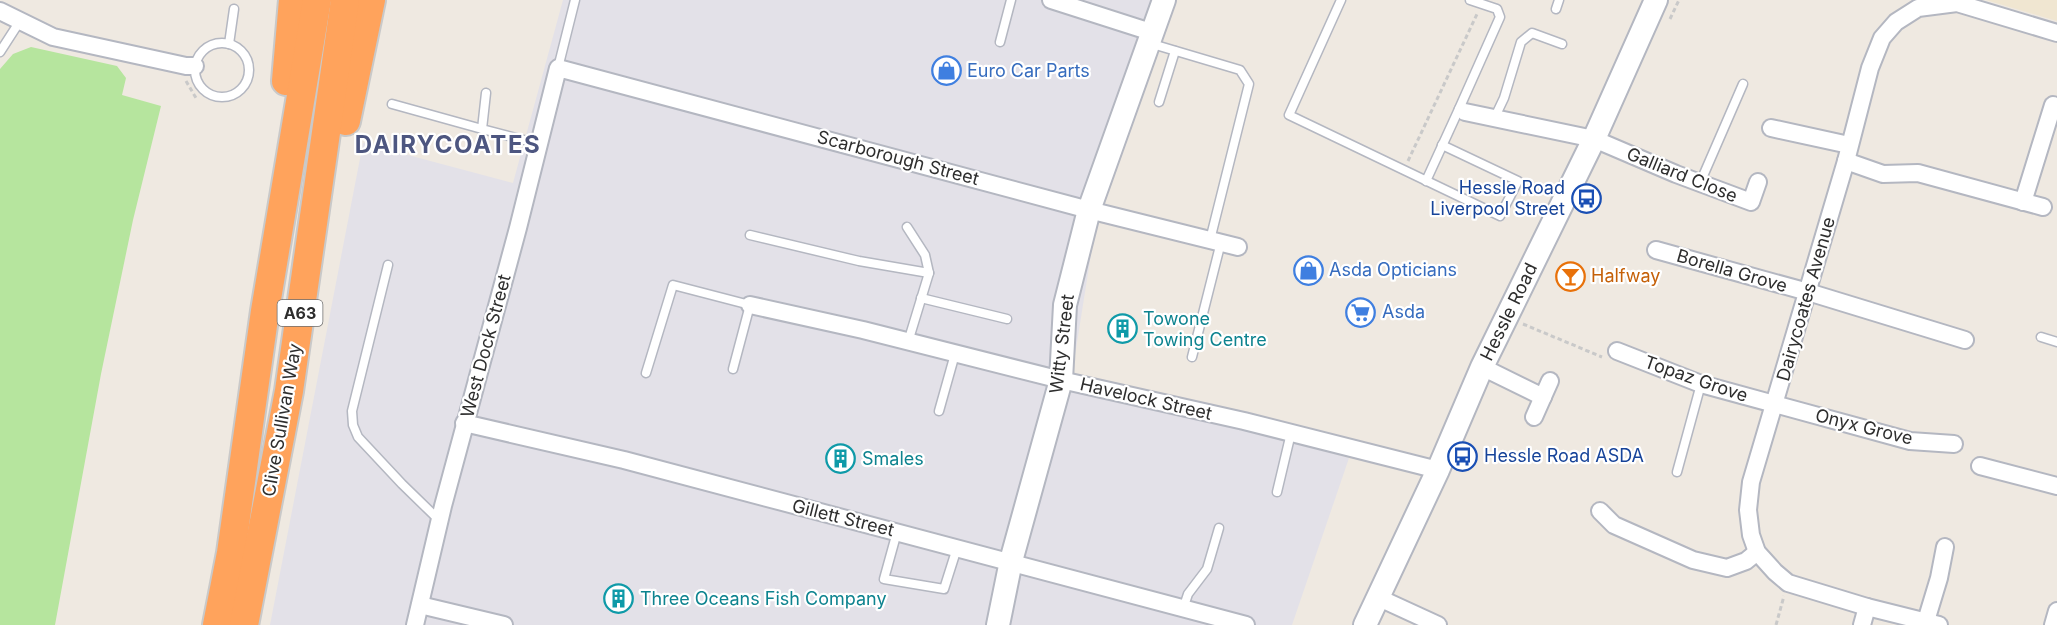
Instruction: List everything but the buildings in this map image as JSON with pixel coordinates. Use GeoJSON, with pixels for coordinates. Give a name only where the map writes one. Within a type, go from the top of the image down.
{"type":"FeatureCollection","features":[{"type":"Feature","properties":{"kind":"highway"},"geometry":{"type":"LineString","coordinates":[[265,310],[293,0]]}},
{"type":"Feature","properties":{"kind":"highway","name":"Clive Sullivan Way"},"geometry":{"type":"LineString","coordinates":[[217,625],[231,553],[265,310],[316,0]]}},
{"type":"Feature","properties":{"kind":"highway","name":"Clive Sullivan Way"},"geometry":{"type":"LineString","coordinates":[[244,625],[289,391],[345,0]]}},
{"type":"Feature","properties":{"kind":"highway"},"geometry":{"type":"LineString","coordinates":[[289,391],[371,0]]}},
{"type":"Feature","properties":{"kind":"street"},"geometry":{"type":"LineString","coordinates":[[1051,0],[1150,37]]}},
{"type":"Feature","properties":{"kind":"street","name":"Witty Street"},"geometry":{"type":"LineString","coordinates":[[998,625],[1011,561],[1061,380],[1065,305],[1089,210],[1164,0]]}},
{"type":"Feature","properties":{"kind":"street","name":"Hessle Road"},"geometry":{"type":"LineString","coordinates":[[1365,625],[1438,470],[1482,367],[1594,140],[1656,0]]}},
{"type":"Feature","properties":{"kind":"street","name":"Dairycoates Avenue"},"geometry":{"type":"LineString","coordinates":[[1933,623],[1867,608],[1788,583],[1757,552],[1751,535],[1748,510],[1751,482],[1808,292],[1870,68],[1882,38],[1896,22],[1918,8],[1957,3],[2057,33]]}},
{"type":"Feature","properties":{"kind":"street"},"geometry":{"type":"LineString","coordinates":[[0,11],[53,37],[186,66],[195,66]]}},
{"type":"Feature","properties":{"kind":"street","name":"West Dock Street"},"geometry":{"type":"LineString","coordinates":[[415,625],[464,423],[518,228],[558,68]]}},
{"type":"Feature","properties":{"kind":"street","name":"Scarborough Street"},"geometry":{"type":"LineString","coordinates":[[558,68],[1089,210],[1238,247]]}},
{"type":"Feature","properties":{"kind":"street"},"geometry":{"type":"LineString","coordinates":[[2023,202],[2053,105]]}},
{"type":"Feature","properties":{"kind":"street","name":"Galliard Close"},"geometry":{"type":"LineString","coordinates":[[1462,111],[1594,140],[1751,202],[1758,182]]}},
{"type":"Feature","properties":{"kind":"street"},"geometry":{"type":"LineString","coordinates":[[1771,128],[1847,153],[1883,174],[1918,173],[2043,207]]}},
{"type":"Feature","properties":{"kind":"street","name":"Borella Grove"},"geometry":{"type":"LineString","coordinates":[[1656,250],[1808,292],[1965,340]]}},
{"type":"Feature","properties":{"kind":"street","name":"Havelock Street"},"geometry":{"type":"LineString","coordinates":[[750,305],[1438,470]]}},
{"type":"Feature","properties":{"kind":"street","name":"Topaz Grove"},"geometry":{"type":"LineString","coordinates":[[1617,351],[1701,384],[1775,404]]}},
{"type":"Feature","properties":{"kind":"street"},"geometry":{"type":"LineString","coordinates":[[1482,367],[1543,397]]}},
{"type":"Feature","properties":{"kind":"street"},"geometry":{"type":"LineString","coordinates":[[1534,417],[1550,381]]}},
{"type":"Feature","properties":{"kind":"street","name":"Onyx Grove"},"geometry":{"type":"LineString","coordinates":[[1775,404],[1910,441],[1954,444]]}},
{"type":"Feature","properties":{"kind":"street","name":"Gillett Street"},"geometry":{"type":"LineString","coordinates":[[464,423],[624,460],[1011,561],[1184,609],[1219,622],[1246,625]]}},
{"type":"Feature","properties":{"kind":"street"},"geometry":{"type":"LineString","coordinates":[[1980,466],[2057,486]]}},
{"type":"Feature","properties":{"kind":"street"},"geometry":{"type":"LineString","coordinates":[[1600,511],[1614,525],[1693,560],[1727,568],[1746,561],[1757,552]]}},
{"type":"Feature","properties":{"kind":"street"},"geometry":{"type":"LineString","coordinates":[[1933,623],[1945,547]]}},
{"type":"Feature","properties":{"kind":"street"},"geometry":{"type":"LineString","coordinates":[[1377,597],[1438,625]]}},
{"type":"Feature","properties":{"kind":"street"},"geometry":{"type":"LineString","coordinates":[[420,604],[504,625]]}},
{"type":"Feature","properties":{"kind":"street"},"geometry":{"type":"LineString","coordinates":[[1862,625],[1867,608]]}},
{"type":"Feature","properties":{"kind":"street"},"geometry":{"type":"LineString","coordinates":[[2053,625],[2057,611]]}},
{"type":"Feature","properties":{"kind":"lane"},"geometry":{"type":"LineString","coordinates":[[558,68],[575,0]]}},
{"type":"Feature","properties":{"kind":"lane"},"geometry":{"type":"LineString","coordinates":[[1000,42],[1011,0]]}},
{"type":"Feature","properties":{"kind":"lane"},"geometry":{"type":"LineString","coordinates":[[1341,0],[1289,115],[1500,216],[1518,181],[1442,145]]}},
{"type":"Feature","properties":{"kind":"lane"},"geometry":{"type":"LineString","coordinates":[[1426,181],[1442,145],[1462,111],[1500,17],[1497,9],[1470,0]]}},
{"type":"Feature","properties":{"kind":"lane"},"geometry":{"type":"LineString","coordinates":[[1556,9],[1559,0]]}},
{"type":"Feature","properties":{"kind":"lane"},"geometry":{"type":"LineString","coordinates":[[229,44],[234,9]]}},
{"type":"Feature","properties":{"kind":"lane"},"geometry":{"type":"LineString","coordinates":[[0,52],[20,21]]}},
{"type":"Feature","properties":{"kind":"lane"},"geometry":{"type":"LineString","coordinates":[[1494,119],[1504,98],[1521,42],[1532,33],[1562,44]]}},
{"type":"Feature","properties":{"kind":"lane"},"geometry":{"type":"LineString","coordinates":[[1150,37],[1175,51],[1240,70],[1249,84],[1192,357]]}},
{"type":"Feature","properties":{"kind":"lane"},"geometry":{"type":"LineString","coordinates":[[229,44],[244,53],[249,70],[244,87],[229,97],[220,98],[203,91],[198,84],[195,66],[198,57],[211,45],[229,44]]}},
{"type":"Feature","properties":{"kind":"lane"},"geometry":{"type":"LineString","coordinates":[[1159,102],[1175,51]]}},
{"type":"Feature","properties":{"kind":"lane"},"geometry":{"type":"LineString","coordinates":[[1700,183],[1743,84]]}},
{"type":"Feature","properties":{"kind":"lane"},"geometry":{"type":"LineString","coordinates":[[482,129],[486,93]]}},
{"type":"Feature","properties":{"kind":"lane"},"geometry":{"type":"LineString","coordinates":[[392,104],[539,144]]}},
{"type":"Feature","properties":{"kind":"lane"},"geometry":{"type":"LineString","coordinates":[[907,227],[925,255],[929,273],[908,342]]}},
{"type":"Feature","properties":{"kind":"lane"},"geometry":{"type":"LineString","coordinates":[[750,235],[859,261],[929,273]]}},
{"type":"Feature","properties":{"kind":"lane"},"geometry":{"type":"LineString","coordinates":[[388,265],[352,411],[353,425],[358,437],[372,453],[440,520]]}},
{"type":"Feature","properties":{"kind":"lane"},"geometry":{"type":"LineString","coordinates":[[646,373],[673,285],[750,305],[733,369]]}},
{"type":"Feature","properties":{"kind":"lane"},"geometry":{"type":"LineString","coordinates":[[921,298],[1007,319]]}},
{"type":"Feature","properties":{"kind":"lane"},"geometry":{"type":"LineString","coordinates":[[2041,337],[2057,342]]}},
{"type":"Feature","properties":{"kind":"lane"},"geometry":{"type":"LineString","coordinates":[[939,411],[955,354]]}},
{"type":"Feature","properties":{"kind":"lane"},"geometry":{"type":"LineString","coordinates":[[1677,472],[1701,384]]}},
{"type":"Feature","properties":{"kind":"lane"},"geometry":{"type":"LineString","coordinates":[[1277,492],[1291,433]]}},
{"type":"Feature","properties":{"kind":"lane"},"geometry":{"type":"LineString","coordinates":[[1184,609],[1188,594],[1207,569],[1219,528]]}},
{"type":"Feature","properties":{"kind":"lane"},"geometry":{"type":"LineString","coordinates":[[897,532],[884,579],[944,589],[957,547]]}},
{"type":"Feature","properties":{"kind":"path"},"geometry":{"type":"LineString","coordinates":[[1403,170],[1482,4]]}},
{"type":"Feature","properties":{"kind":"path"},"geometry":{"type":"LineString","coordinates":[[1506,317],[1606,358],[1617,351]]}},
{"type":"Feature","properties":{"kind":"path"},"geometry":{"type":"LineString","coordinates":[[1776,625],[1788,583]]}},
{"type":"Feature","properties":{"kind":"shaded area"},"geometry":{"type":"Polygon","coordinates":[[[563,0],[1175,0],[1153,52],[1099,204],[1072,374],[1209,404],[1206,418],[1349,458],[1292,625],[270,625],[363,143],[513,183],[563,0]]]}},
{"type":"Feature","properties":{"kind":"shaded area"},"geometry":{"type":"Polygon","coordinates":[[[1986,0],[2057,0],[2057,21],[1986,0]]]}},
{"type":"Feature","properties":{"kind":"green space"},"geometry":{"type":"Polygon","coordinates":[[[31,47],[117,66],[126,78],[122,95],[161,106],[133,220],[101,374],[55,625],[0,625],[0,69],[13,54],[31,47]]]}},
{"type":"Feature","properties":{"kind":"place","name":"Euro Car Parts"},"geometry":{"type":"Point","coordinates":[946,71]}},
{"type":"Feature","properties":{"kind":"place","name":"Hessle Road Liverpool Street"},"geometry":{"type":"Point","coordinates":[1586,198]}},
{"type":"Feature","properties":{"kind":"place","name":"Asda Opticians"},"geometry":{"type":"Point","coordinates":[1308,270]}},
{"type":"Feature","properties":{"kind":"place","name":"Halfway"},"geometry":{"type":"Point","coordinates":[1570,276]}},
{"type":"Feature","properties":{"kind":"place","name":"Asda"},"geometry":{"type":"Point","coordinates":[1361,312]}},
{"type":"Feature","properties":{"kind":"place","name":"Towone Towing Centre"},"geometry":{"type":"Point","coordinates":[1122,329]}},
{"type":"Feature","properties":{"kind":"place","name":"Hessle Road ASDA"},"geometry":{"type":"Point","coordinates":[1463,456]}},
{"type":"Feature","properties":{"kind":"place","name":"Smales"},"geometry":{"type":"Point","coordinates":[841,459]}},
{"type":"Feature","properties":{"kind":"place","name":"Three Oceans Fish Company"},"geometry":{"type":"Point","coordinates":[619,599]}},
{"type":"Feature","properties":{"kind":"district","name":"DAIRYCOATES"},"geometry":{"type":"Point","coordinates":[448,145]}}]}
